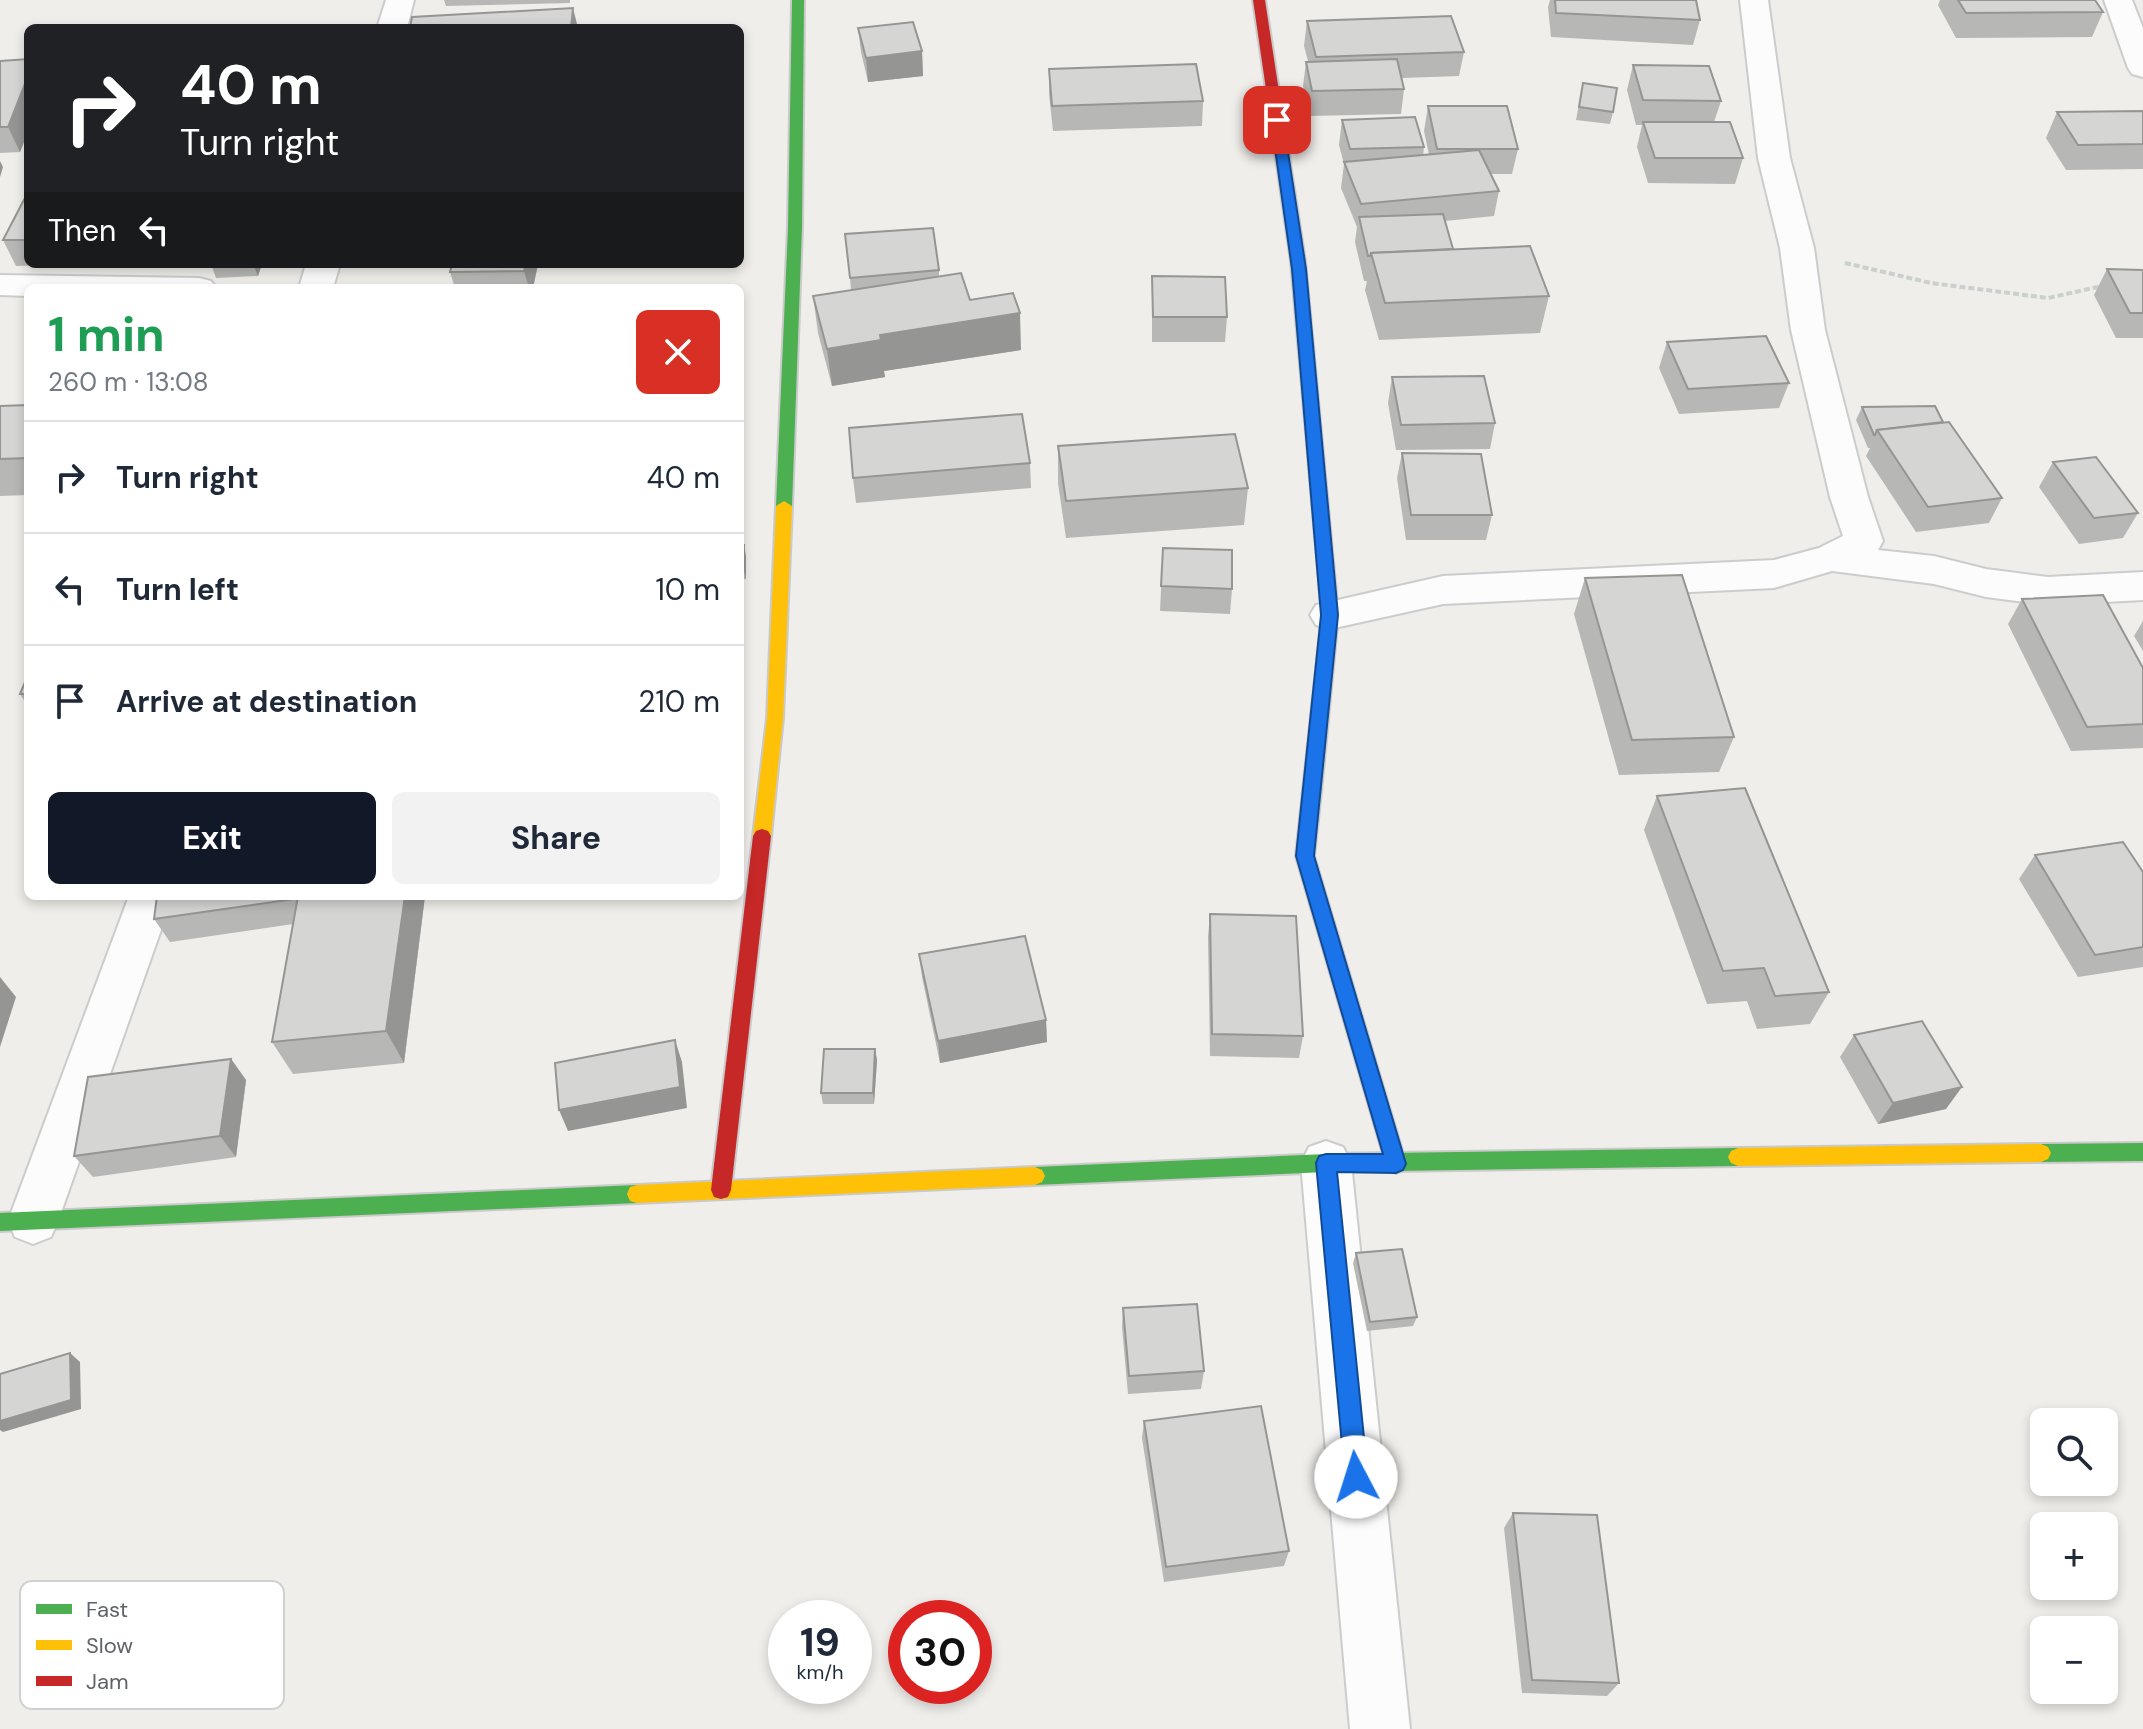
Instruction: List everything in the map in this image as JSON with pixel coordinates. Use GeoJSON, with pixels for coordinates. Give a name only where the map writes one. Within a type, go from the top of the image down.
{"type":"FeatureCollection","features":[{"type":"Feature","properties":{"kind":"street"},"geometry":{"type":"LineString","coordinates":[[393,24],[400,0]]}},
{"type":"Feature","properties":{"kind":"street"},"geometry":{"type":"LineString","coordinates":[[721,1190],[775,718],[795,227],[798,0]]}},
{"type":"Feature","properties":{"kind":"street"},"geometry":{"type":"LineString","coordinates":[[1259,0],[1299,269],[1330,615],[1305,856],[1396,1164]]}},
{"type":"Feature","properties":{"kind":"street"},"geometry":{"type":"LineString","coordinates":[[1330,615],[1443,590],[1774,574],[1832,558],[1864,541],[1849,497],[1808,330],[1797,248],[1774,158],[1754,0]]}},
{"type":"Feature","properties":{"kind":"street"},"geometry":{"type":"LineString","coordinates":[[2118,0],[2143,68]]}},
{"type":"Feature","properties":{"kind":"street"},"geometry":{"type":"LineString","coordinates":[[0,285],[24,285]]}},
{"type":"Feature","properties":{"kind":"street"},"geometry":{"type":"LineString","coordinates":[[1832,558],[1934,570],[1986,583],[2048,591],[2143,586]]}},
{"type":"Feature","properties":{"kind":"street"},"geometry":{"type":"LineString","coordinates":[[149,900],[16,1221],[1326,1163],[2143,1152]]}},
{"type":"Feature","properties":{"kind":"street"},"geometry":{"type":"LineString","coordinates":[[1326,1163],[1380,1729]]}},
{"type":"Feature","properties":{"kind":"path"},"geometry":{"type":"LineString","coordinates":[[1797,248],[1868,270],[1945,285],[2048,298],[2069,291],[2105,286]]}},
{"type":"Feature","properties":{"kind":"building"},"geometry":{"type":"Polygon","coordinates":[[[1555,0],[1696,0],[1700,20],[1556,13],[1555,0]]]}},
{"type":"Feature","properties":{"kind":"building"},"geometry":{"type":"Polygon","coordinates":[[[1958,0],[2095,0],[2103,12],[1966,13],[1958,0]]]}},
{"type":"Feature","properties":{"kind":"building"},"geometry":{"type":"Polygon","coordinates":[[[573,8],[571,24],[411,24],[412,17],[573,8]]]}},
{"type":"Feature","properties":{"kind":"building"},"geometry":{"type":"Polygon","coordinates":[[[1451,16],[1464,52],[1316,57],[1307,21],[1451,16]]]}},
{"type":"Feature","properties":{"kind":"building"},"geometry":{"type":"Polygon","coordinates":[[[913,22],[922,51],[866,58],[858,28],[913,22]]]}},
{"type":"Feature","properties":{"kind":"building"},"geometry":{"type":"Polygon","coordinates":[[[24,59],[24,86],[8,127],[0,127],[0,61],[24,59]]]}},
{"type":"Feature","properties":{"kind":"building"},"geometry":{"type":"Polygon","coordinates":[[[1397,59],[1404,89],[1312,91],[1306,62],[1397,59]]]}},
{"type":"Feature","properties":{"kind":"building"},"geometry":{"type":"Polygon","coordinates":[[[1196,64],[1203,101],[1052,106],[1049,69],[1196,64]]]}},
{"type":"Feature","properties":{"kind":"building"},"geometry":{"type":"Polygon","coordinates":[[[1633,65],[1709,66],[1721,101],[1643,100],[1633,65]]]}},
{"type":"Feature","properties":{"kind":"building"},"geometry":{"type":"Polygon","coordinates":[[[1583,83],[1617,88],[1613,112],[1579,107],[1583,83]]]}},
{"type":"Feature","properties":{"kind":"building"},"geometry":{"type":"Polygon","coordinates":[[[1428,106],[1507,106],[1518,149],[1437,149],[1428,106]]]}},
{"type":"Feature","properties":{"kind":"building"},"geometry":{"type":"Polygon","coordinates":[[[2143,111],[2143,144],[2078,145],[2057,112],[2143,111]]]}},
{"type":"Feature","properties":{"kind":"building"},"geometry":{"type":"Polygon","coordinates":[[[1415,117],[1424,147],[1350,149],[1342,120],[1415,117]]]}},
{"type":"Feature","properties":{"kind":"building"},"geometry":{"type":"Polygon","coordinates":[[[1643,122],[1730,122],[1743,158],[1655,158],[1643,122]]]}},
{"type":"Feature","properties":{"kind":"building"},"geometry":{"type":"Polygon","coordinates":[[[1479,150],[1499,191],[1361,204],[1344,162],[1479,150]]]}},
{"type":"Feature","properties":{"kind":"building"},"geometry":{"type":"Polygon","coordinates":[[[24,200],[24,240],[3,240],[24,200]]]}},
{"type":"Feature","properties":{"kind":"building"},"geometry":{"type":"Polygon","coordinates":[[[1443,214],[1453,249],[1371,253],[1368,256],[1359,217],[1443,214]]]}},
{"type":"Feature","properties":{"kind":"building"},"geometry":{"type":"Polygon","coordinates":[[[933,228],[939,270],[850,278],[845,234],[933,228]]]}},
{"type":"Feature","properties":{"kind":"building"},"geometry":{"type":"Polygon","coordinates":[[[1530,246],[1549,296],[1385,303],[1371,253],[1530,246]]]}},
{"type":"Feature","properties":{"kind":"building"},"geometry":{"type":"Polygon","coordinates":[[[451,268],[525,268],[524,271],[450,272],[451,268]]]}},
{"type":"Feature","properties":{"kind":"building"},"geometry":{"type":"Polygon","coordinates":[[[2107,269],[2143,270],[2143,313],[2130,313],[2107,269]]]}},
{"type":"Feature","properties":{"kind":"building"},"geometry":{"type":"Polygon","coordinates":[[[961,273],[970,300],[1013,293],[1020,313],[880,335],[881,340],[827,349],[813,296],[961,273]]]}},
{"type":"Feature","properties":{"kind":"building"},"geometry":{"type":"Polygon","coordinates":[[[1152,276],[1225,277],[1227,317],[1153,317],[1152,276]]]}},
{"type":"Feature","properties":{"kind":"building"},"geometry":{"type":"Polygon","coordinates":[[[1766,336],[1789,383],[1688,389],[1667,342],[1766,336]]]}},
{"type":"Feature","properties":{"kind":"building"},"geometry":{"type":"Polygon","coordinates":[[[1484,376],[1495,423],[1401,425],[1392,377],[1484,376]]]}},
{"type":"Feature","properties":{"kind":"building"},"geometry":{"type":"Polygon","coordinates":[[[24,405],[24,458],[0,459],[0,406],[24,405]]]}},
{"type":"Feature","properties":{"kind":"building"},"geometry":{"type":"Polygon","coordinates":[[[1935,406],[1943,422],[1877,430],[1875,435],[1862,407],[1935,406]]]}},
{"type":"Feature","properties":{"kind":"building"},"geometry":{"type":"Polygon","coordinates":[[[1022,414],[1030,463],[853,478],[849,428],[1022,414]]]}},
{"type":"Feature","properties":{"kind":"building"},"geometry":{"type":"Polygon","coordinates":[[[1949,422],[2002,498],[1928,507],[1877,430],[1949,422]]]}},
{"type":"Feature","properties":{"kind":"building"},"geometry":{"type":"Polygon","coordinates":[[[1235,434],[1248,488],[1066,501],[1058,446],[1235,434]]]}},
{"type":"Feature","properties":{"kind":"building"},"geometry":{"type":"Polygon","coordinates":[[[1402,453],[1481,454],[1492,515],[1411,515],[1402,453]]]}},
{"type":"Feature","properties":{"kind":"building"},"geometry":{"type":"Polygon","coordinates":[[[2096,457],[2138,513],[2094,518],[2053,462],[2096,457]]]}},
{"type":"Feature","properties":{"kind":"building"},"geometry":{"type":"Polygon","coordinates":[[[1163,548],[1232,550],[1232,589],[1161,586],[1163,548]]]}},
{"type":"Feature","properties":{"kind":"building"},"geometry":{"type":"Polygon","coordinates":[[[1682,575],[1734,737],[1632,740],[1585,578],[1682,575]]]}},
{"type":"Feature","properties":{"kind":"building"},"geometry":{"type":"Polygon","coordinates":[[[2103,595],[2143,668],[2143,724],[2087,727],[2022,599],[2103,595]]]}},
{"type":"Feature","properties":{"kind":"building"},"geometry":{"type":"Polygon","coordinates":[[[1745,788],[1829,992],[1775,996],[1764,968],[1723,971],[1657,796],[1745,788]]]}},
{"type":"Feature","properties":{"kind":"building"},"geometry":{"type":"Polygon","coordinates":[[[2123,842],[2143,872],[2143,947],[2095,955],[2035,855],[2123,842]]]}},
{"type":"Feature","properties":{"kind":"building"},"geometry":{"type":"Polygon","coordinates":[[[156,900],[287,900],[154,919],[156,900]]]}},
{"type":"Feature","properties":{"kind":"building"},"geometry":{"type":"Polygon","coordinates":[[[297,900],[404,900],[386,1031],[272,1042],[297,900]]]}},
{"type":"Feature","properties":{"kind":"building"},"geometry":{"type":"Polygon","coordinates":[[[1210,914],[1296,916],[1303,1036],[1212,1034],[1210,914]]]}},
{"type":"Feature","properties":{"kind":"building"},"geometry":{"type":"Polygon","coordinates":[[[1025,936],[1046,1020],[938,1041],[919,954],[1025,936]]]}},
{"type":"Feature","properties":{"kind":"building"},"geometry":{"type":"Polygon","coordinates":[[[1922,1021],[1962,1087],[1893,1103],[1854,1035],[1922,1021]]]}},
{"type":"Feature","properties":{"kind":"building"},"geometry":{"type":"Polygon","coordinates":[[[675,1040],[680,1087],[559,1110],[555,1063],[675,1040]]]}},
{"type":"Feature","properties":{"kind":"building"},"geometry":{"type":"Polygon","coordinates":[[[824,1049],[875,1049],[873,1093],[821,1093],[824,1049]]]}},
{"type":"Feature","properties":{"kind":"building"},"geometry":{"type":"Polygon","coordinates":[[[231,1059],[220,1136],[74,1156],[88,1077],[231,1059]]]}},
{"type":"Feature","properties":{"kind":"building"},"geometry":{"type":"Polygon","coordinates":[[[1402,1249],[1417,1317],[1370,1322],[1356,1253],[1402,1249]]]}},
{"type":"Feature","properties":{"kind":"building"},"geometry":{"type":"Polygon","coordinates":[[[1197,1304],[1204,1371],[1129,1376],[1123,1308],[1197,1304]]]}},
{"type":"Feature","properties":{"kind":"building"},"geometry":{"type":"Polygon","coordinates":[[[70,1353],[71,1400],[0,1421],[0,1374],[70,1353]]]}},
{"type":"Feature","properties":{"kind":"building"},"geometry":{"type":"Polygon","coordinates":[[[1261,1406],[1289,1551],[1166,1567],[1144,1421],[1261,1406]]]}},
{"type":"Feature","properties":{"kind":"building"},"geometry":{"type":"Polygon","coordinates":[[[1513,1513],[1597,1515],[1619,1683],[1532,1680],[1513,1513]]]}},
{"type":"Feature","properties":{"kind":"traffic: fast"},"geometry":{"type":"LineString","coordinates":[[784,506],[795,227],[798,0]]}},
{"type":"Feature","properties":{"kind":"traffic: fast"},"geometry":{"type":"LineString","coordinates":[[1298,261],[1330,615],[1312,791]]}},
{"type":"Feature","properties":{"kind":"traffic: fast"},"geometry":{"type":"LineString","coordinates":[[2041,1153],[2143,1152]]}},
{"type":"Feature","properties":{"kind":"traffic: fast"},"geometry":{"type":"LineString","coordinates":[[1035,1176],[1326,1163],[1738,1157]]}},
{"type":"Feature","properties":{"kind":"traffic: fast"},"geometry":{"type":"LineString","coordinates":[[0,1222],[637,1194]]}},
{"type":"Feature","properties":{"kind":"traffic: slow"},"geometry":{"type":"LineString","coordinates":[[762,836],[775,718],[784,506]]}},
{"type":"Feature","properties":{"kind":"traffic: slow"},"geometry":{"type":"LineString","coordinates":[[1312,791],[1305,856],[1396,1164]]}},
{"type":"Feature","properties":{"kind":"traffic: slow"},"geometry":{"type":"LineString","coordinates":[[1738,1157],[2041,1153]]}},
{"type":"Feature","properties":{"kind":"traffic: slow"},"geometry":{"type":"LineString","coordinates":[[637,1194],[1035,1176]]}},
{"type":"Feature","properties":{"kind":"traffic: jam"},"geometry":{"type":"LineString","coordinates":[[1259,0],[1298,261]]}},
{"type":"Feature","properties":{"kind":"traffic: jam"},"geometry":{"type":"LineString","coordinates":[[721,1190],[762,836]]}},
{"type":"Feature","properties":{"kind":"route"},"geometry":{"type":"LineString","coordinates":[[1277,120],[1299,269],[1330,615],[1305,856],[1396,1164],[1326,1163],[1356,1477]]}}]}
